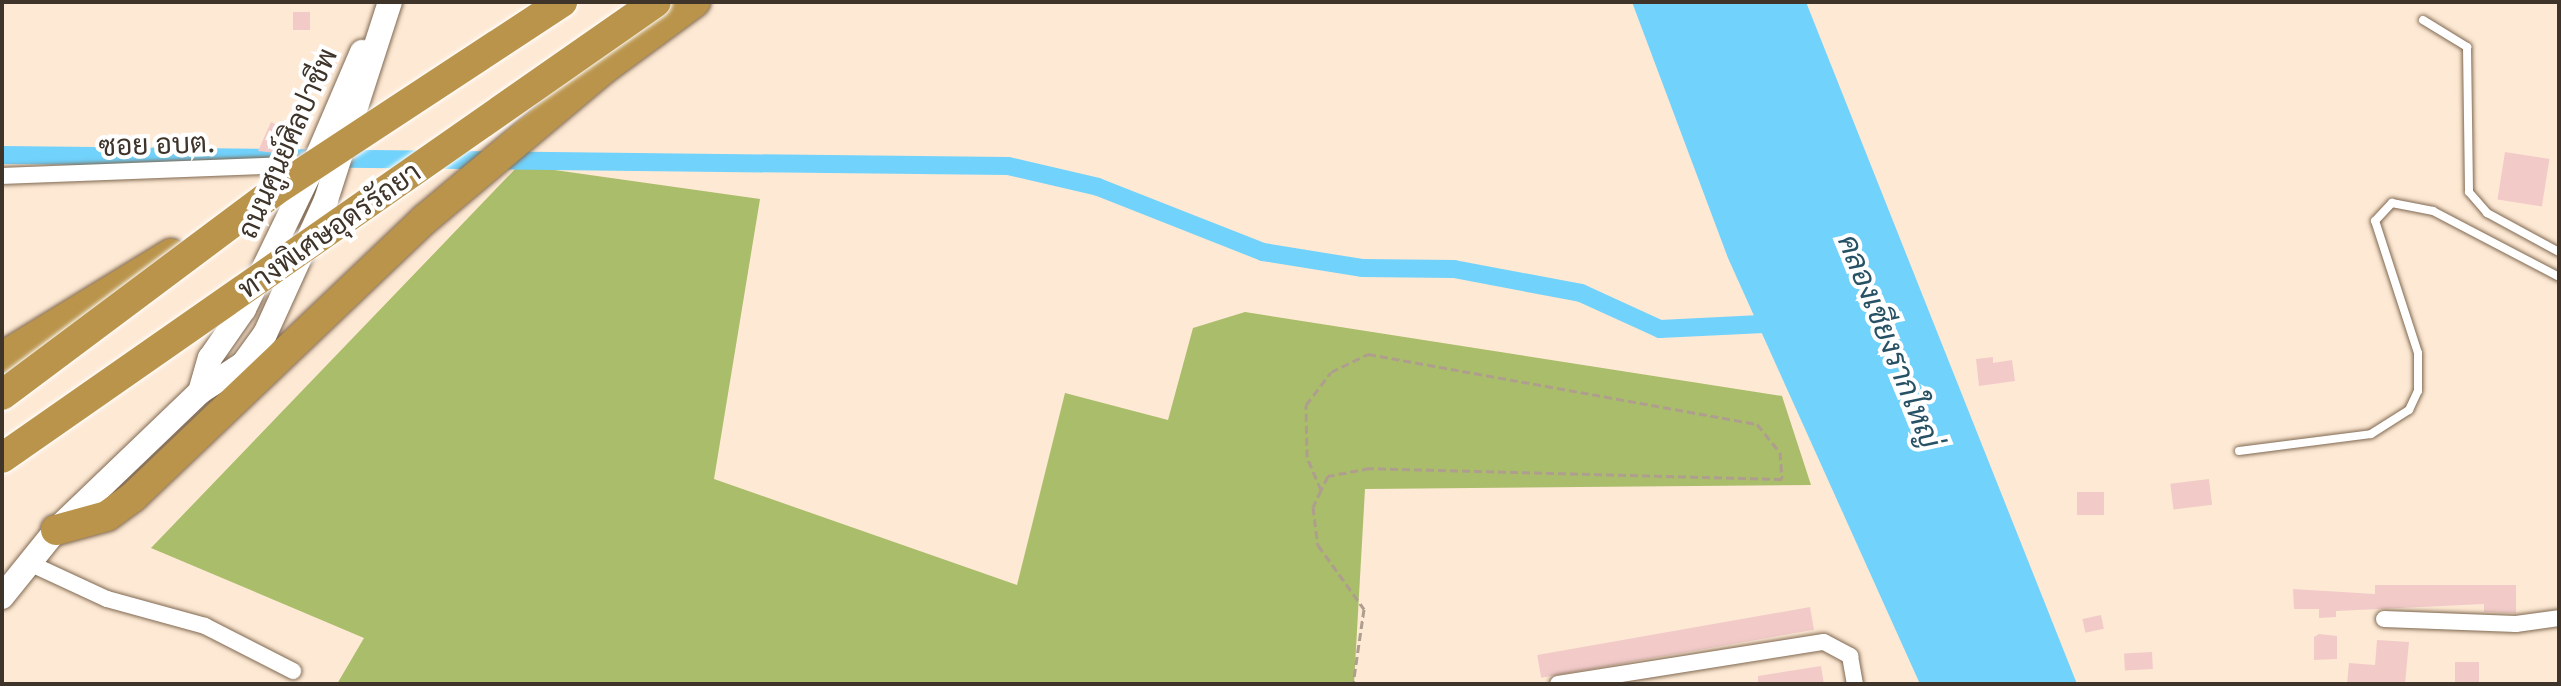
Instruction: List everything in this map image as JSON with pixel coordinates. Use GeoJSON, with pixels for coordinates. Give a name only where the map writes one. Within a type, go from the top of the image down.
{"type":"FeatureCollection","features":[{"type":"Feature","properties":{"kind":"highway"},"geometry":{"type":"LineString","coordinates":[[2,357],[273,192],[562,2]]}},
{"type":"Feature","properties":{"kind":"highway","name":"ทางพิเศษอุดรรัถยา"},"geometry":{"type":"LineString","coordinates":[[2,458],[656,2]]}},
{"type":"Feature","properties":{"kind":"highway"},"geometry":{"type":"LineString","coordinates":[[56,530],[107,516],[133,497],[345,290],[605,68],[695,2]]}},
{"type":"Feature","properties":{"kind":"highway"},"geometry":{"type":"LineString","coordinates":[[2,395],[273,192]]}},
{"type":"Feature","properties":{"kind":"main road","name":"ถนนศูนย์ศิลปาชีพ"},"geometry":{"type":"LineString","coordinates":[[200,392],[210,358],[244,309],[314,164],[382,2]]}},
{"type":"Feature","properties":{"kind":"main road","name":"ถนนศูนย์ศิลปาชีพ"},"geometry":{"type":"LineString","coordinates":[[2,597],[27,562],[56,530],[200,392],[243,364],[288,291],[356,116],[390,2]]}},
{"type":"Feature","properties":{"kind":"street","name":"ซอย อบต."},"geometry":{"type":"LineString","coordinates":[[2,176],[314,164]]}},
{"type":"Feature","properties":{"kind":"street"},"geometry":{"type":"LineString","coordinates":[[27,562],[107,599],[205,626],[293,671]]}},
{"type":"Feature","properties":{"kind":"street"},"geometry":{"type":"LineString","coordinates":[[2384,619],[2516,624],[2559,618]]}},
{"type":"Feature","properties":{"kind":"street"},"geometry":{"type":"LineString","coordinates":[[1558,684],[1617,680],[1824,642],[1850,656],[1855,684]]}},
{"type":"Feature","properties":{"kind":"lane"},"geometry":{"type":"LineString","coordinates":[[2423,20],[2467,47],[2469,192],[2487,213],[2559,252]]}},
{"type":"Feature","properties":{"kind":"lane"},"geometry":{"type":"LineString","coordinates":[[2239,451],[2371,434],[2409,410],[2418,391],[2418,353],[2375,221],[2392,203],[2433,211],[2559,277]]}},
{"type":"Feature","properties":{"kind":"path"},"geometry":{"type":"LineString","coordinates":[[1321,490],[1307,457],[1306,405],[1331,372],[1368,354],[1757,424],[1780,452],[1782,479],[1370,468],[1328,476],[1313,507],[1318,545],[1364,609],[1353,684]]}},
{"type":"Feature","properties":{"kind":"green space"},"geometry":{"type":"Polygon","coordinates":[[[519,165],[760,199],[714,479],[1017,585],[1065,393],[1168,420],[1193,328],[1245,312],[1782,396],[1811,485],[1365,489],[1354,684],[337,684],[364,638],[151,548],[519,165]]]}},
{"type":"Feature","properties":{"kind":"water","name":"คลองเชียงรากใหญ่"},"geometry":{"type":"Polygon","coordinates":[[[1632,2],[1806,2],[2077,684],[1920,684],[1728,258],[1632,2]]]}},
{"type":"Feature","properties":{"kind":"building"},"geometry":{"type":"Polygon","coordinates":[[[293,12],[310,12],[310,30],[293,30],[293,12]]]}},
{"type":"Feature","properties":{"kind":"building"},"geometry":{"type":"Polygon","coordinates":[[[271,122],[294,133],[284,154],[258,151],[271,122]]]}},
{"type":"Feature","properties":{"kind":"building"},"geometry":{"type":"Polygon","coordinates":[[[2505,152],[2549,159],[2542,206],[2497,199],[2505,152]]]}},
{"type":"Feature","properties":{"kind":"building"},"geometry":{"type":"Polygon","coordinates":[[[1993,357],[1993,363],[2012,360],[2015,381],[1979,386],[1976,359],[1993,357]]]}},
{"type":"Feature","properties":{"kind":"building"},"geometry":{"type":"Polygon","coordinates":[[[2209,479],[2212,505],[2173,510],[2170,484],[2209,479]]]}},
{"type":"Feature","properties":{"kind":"building"},"geometry":{"type":"Polygon","coordinates":[[[2077,492],[2104,492],[2104,515],[2077,515],[2077,492]]]}},
{"type":"Feature","properties":{"kind":"building"},"geometry":{"type":"Polygon","coordinates":[[[2375,585],[2516,585],[2516,613],[2484,612],[2484,604],[2336,611],[2336,617],[2319,618],[2319,609],[2294,609],[2293,589],[2375,594],[2375,585]]]}},
{"type":"Feature","properties":{"kind":"building"},"geometry":{"type":"Polygon","coordinates":[[[1810,607],[1814,630],[1541,678],[1537,655],[1810,607]]]}},
{"type":"Feature","properties":{"kind":"building"},"geometry":{"type":"Polygon","coordinates":[[[2101,615],[2104,629],[2085,633],[2082,619],[2101,615]]]}},
{"type":"Feature","properties":{"kind":"building"},"geometry":{"type":"Polygon","coordinates":[[[2319,634],[2337,636],[2337,659],[2314,660],[2314,637],[2319,634]]]}},
{"type":"Feature","properties":{"kind":"building"},"geometry":{"type":"Polygon","coordinates":[[[2377,640],[2409,642],[2405,684],[2347,684],[2349,663],[2375,665],[2377,640]]]}},
{"type":"Feature","properties":{"kind":"building"},"geometry":{"type":"Polygon","coordinates":[[[2152,652],[2153,669],[2125,670],[2124,653],[2152,652]]]}},
{"type":"Feature","properties":{"kind":"building"},"geometry":{"type":"Polygon","coordinates":[[[2455,662],[2479,662],[2479,682],[2455,682],[2455,662]]]}},
{"type":"Feature","properties":{"kind":"building"},"geometry":{"type":"Polygon","coordinates":[[[1821,666],[1824,684],[1758,684],[1758,676],[1821,666]]]}},
{"type":"Feature","properties":{"kind":"waterway"},"geometry":{"type":"LineString","coordinates":[[2,155],[1008,166],[1098,187],[1263,252],[1362,268],[1454,269],[1581,293],[1660,329],[1781,323]]}}]}
